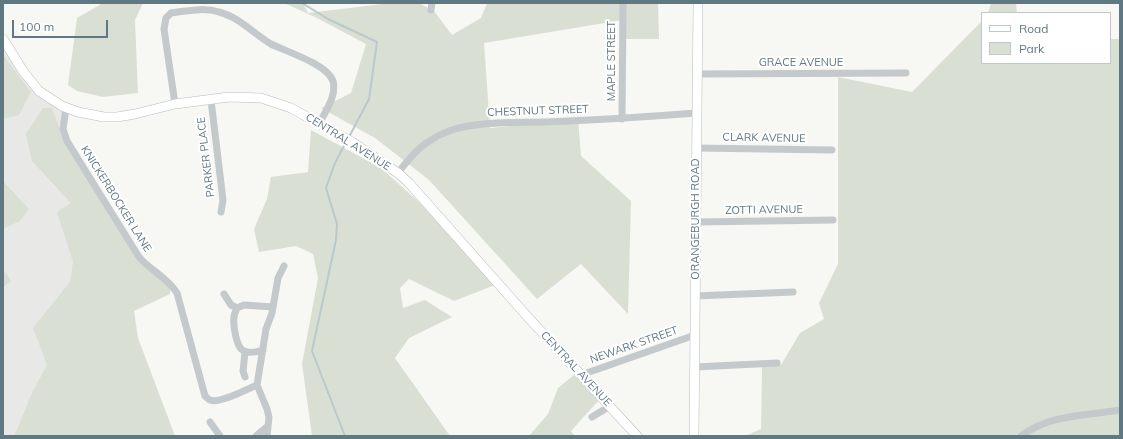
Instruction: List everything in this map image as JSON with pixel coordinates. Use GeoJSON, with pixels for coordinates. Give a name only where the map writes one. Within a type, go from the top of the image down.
{"type":"FeatureCollection","features":[{"type":"Feature","properties":{"kind":"street","name":"MAPLE STREET"},"geometry":{"type":"LineString","coordinates":[[622,119],[623,3]]}},
{"type":"Feature","properties":{"kind":"street","name":"ORANGEBURGH ROAD"},"geometry":{"type":"LineString","coordinates":[[694,436],[698,3]]}},
{"type":"Feature","properties":{"kind":"street"},"geometry":{"type":"LineString","coordinates":[[175,104],[164,25],[166,18],[171,13],[206,9],[225,13],[271,44],[318,66],[327,73],[333,81],[334,94],[319,124]]}},
{"type":"Feature","properties":{"kind":"street","name":"CENTRAL AVENUE"},"geometry":{"type":"LineString","coordinates":[[3,39],[23,71],[39,91],[66,108],[90,115],[117,117],[175,104],[229,97],[261,98],[291,108],[348,139],[398,173],[409,183],[526,315],[637,436]]}},
{"type":"Feature","properties":{"kind":"street","name":"GRACE AVENUE"},"geometry":{"type":"LineString","coordinates":[[697,74],[906,73]]}},
{"type":"Feature","properties":{"kind":"street","name":"PARKER PLACE"},"geometry":{"type":"LineString","coordinates":[[211,100],[223,200],[221,212]]}},
{"type":"Feature","properties":{"kind":"street","name":"KNICKERBOCKER LANE"},"geometry":{"type":"LineString","coordinates":[[66,108],[63,129],[67,141],[139,257],[144,263],[173,286],[178,293],[204,396],[210,400],[224,399],[257,385]]}},
{"type":"Feature","properties":{"kind":"street","name":"CHESTNUT STREET"},"geometry":{"type":"LineString","coordinates":[[398,173],[411,156],[427,141],[457,128],[484,124],[622,119],[696,113]]}},
{"type":"Feature","properties":{"kind":"street","name":"CLARK AVENUE"},"geometry":{"type":"LineString","coordinates":[[696,148],[832,150]]}},
{"type":"Feature","properties":{"kind":"street","name":"ZOTTI AVENUE"},"geometry":{"type":"LineString","coordinates":[[696,222],[832,220]]}},
{"type":"Feature","properties":{"kind":"street"},"geometry":{"type":"LineString","coordinates":[[267,436],[269,416],[268,409],[257,385],[266,329],[273,307],[278,278],[284,266]]}},
{"type":"Feature","properties":{"kind":"street"},"geometry":{"type":"LineString","coordinates":[[695,296],[793,292]]}},
{"type":"Feature","properties":{"kind":"street"},"geometry":{"type":"LineString","coordinates":[[224,294],[231,305],[237,308]]}},
{"type":"Feature","properties":{"kind":"street"},"geometry":{"type":"LineString","coordinates":[[263,350],[257,352],[245,352],[239,347],[236,336],[234,316],[237,308],[244,305],[273,307]]}},
{"type":"Feature","properties":{"kind":"street","name":"NEWARK STREET"},"geometry":{"type":"LineString","coordinates":[[581,375],[695,335]]}},
{"type":"Feature","properties":{"kind":"street"},"geometry":{"type":"LineString","coordinates":[[245,352],[243,371],[245,377]]}},
{"type":"Feature","properties":{"kind":"street"},"geometry":{"type":"LineString","coordinates":[[694,367],[777,363]]}},
{"type":"Feature","properties":{"kind":"street"},"geometry":{"type":"LineString","coordinates":[[592,417],[610,406]]}},
{"type":"Feature","properties":{"kind":"street"},"geometry":{"type":"LineString","coordinates":[[1020,436],[1047,421],[1058,418],[1120,410]]}},
{"type":"Feature","properties":{"kind":"street"},"geometry":{"type":"LineString","coordinates":[[210,422],[220,436]]}},
{"type":"Feature","properties":{"kind":"street"},"geometry":{"type":"LineString","coordinates":[[256,436],[268,426]]}},
{"type":"Feature","properties":{"kind":"shaded area"},"geometry":{"type":"Polygon","coordinates":[[[3,39],[31,81],[66,108],[63,129],[139,257],[47,365],[33,390],[14,436],[3,436],[3,39]]]}},
{"type":"Feature","properties":{"kind":"green space"},"geometry":{"type":"Polygon","coordinates":[[[103,3],[143,3],[135,20],[138,93],[103,97],[77,91],[68,85],[77,18],[103,3]]]}},
{"type":"Feature","properties":{"kind":"green space"},"geometry":{"type":"Polygon","coordinates":[[[284,3],[303,3],[308,13],[391,3],[419,3],[434,11],[452,35],[481,18],[487,3],[658,3],[659,39],[623,39],[623,20],[484,43],[490,128],[578,119],[581,156],[631,201],[628,314],[581,264],[537,299],[429,180],[375,138],[321,108],[351,93],[366,44],[315,17],[284,3]]]}},
{"type":"Feature","properties":{"kind":"green space"},"geometry":{"type":"Polygon","coordinates":[[[991,3],[1016,3],[1017,12],[988,12],[991,3]]]}},
{"type":"Feature","properties":{"kind":"green space"},"geometry":{"type":"Polygon","coordinates":[[[981,22],[981,64],[1111,64],[1111,39],[1120,39],[1120,436],[745,436],[761,429],[762,367],[781,365],[800,333],[824,319],[819,303],[838,264],[838,77],[912,92],[981,22]]]}},
{"type":"Feature","properties":{"kind":"green space"},"geometry":{"type":"Polygon","coordinates":[[[3,55],[31,92],[19,115],[3,119],[3,55]]]}},
{"type":"Feature","properties":{"kind":"green space"},"geometry":{"type":"Polygon","coordinates":[[[43,108],[52,108],[59,127],[135,256],[170,287],[170,294],[134,311],[138,338],[175,436],[14,436],[33,390],[47,365],[33,328],[70,282],[73,262],[57,212],[71,203],[32,161],[26,134],[43,108]]]}},
{"type":"Feature","properties":{"kind":"green space"},"geometry":{"type":"Polygon","coordinates":[[[311,130],[381,168],[420,203],[495,285],[454,301],[409,279],[400,288],[403,308],[425,300],[452,317],[409,338],[395,358],[450,436],[312,436],[302,364],[318,278],[313,254],[296,246],[259,252],[254,229],[267,199],[271,177],[308,172],[311,130]]]}},
{"type":"Feature","properties":{"kind":"green space"},"geometry":{"type":"Polygon","coordinates":[[[3,181],[29,209],[20,221],[5,228],[3,228],[3,181]]]}},
{"type":"Feature","properties":{"kind":"green space"},"geometry":{"type":"Polygon","coordinates":[[[3,269],[11,281],[3,287],[3,269]]]}},
{"type":"Feature","properties":{"kind":"green space"},"geometry":{"type":"Polygon","coordinates":[[[574,375],[599,400],[571,431],[575,436],[529,436],[548,414],[558,388],[574,375]]]}},
{"type":"Feature","properties":{"kind":"waterway"},"geometry":{"type":"LineString","coordinates":[[302,3],[328,19],[377,42],[369,99],[349,137]]}},
{"type":"Feature","properties":{"kind":"waterway"},"geometry":{"type":"LineString","coordinates":[[345,436],[312,351],[336,240],[337,224],[326,188],[335,163],[346,142]]}}]}
